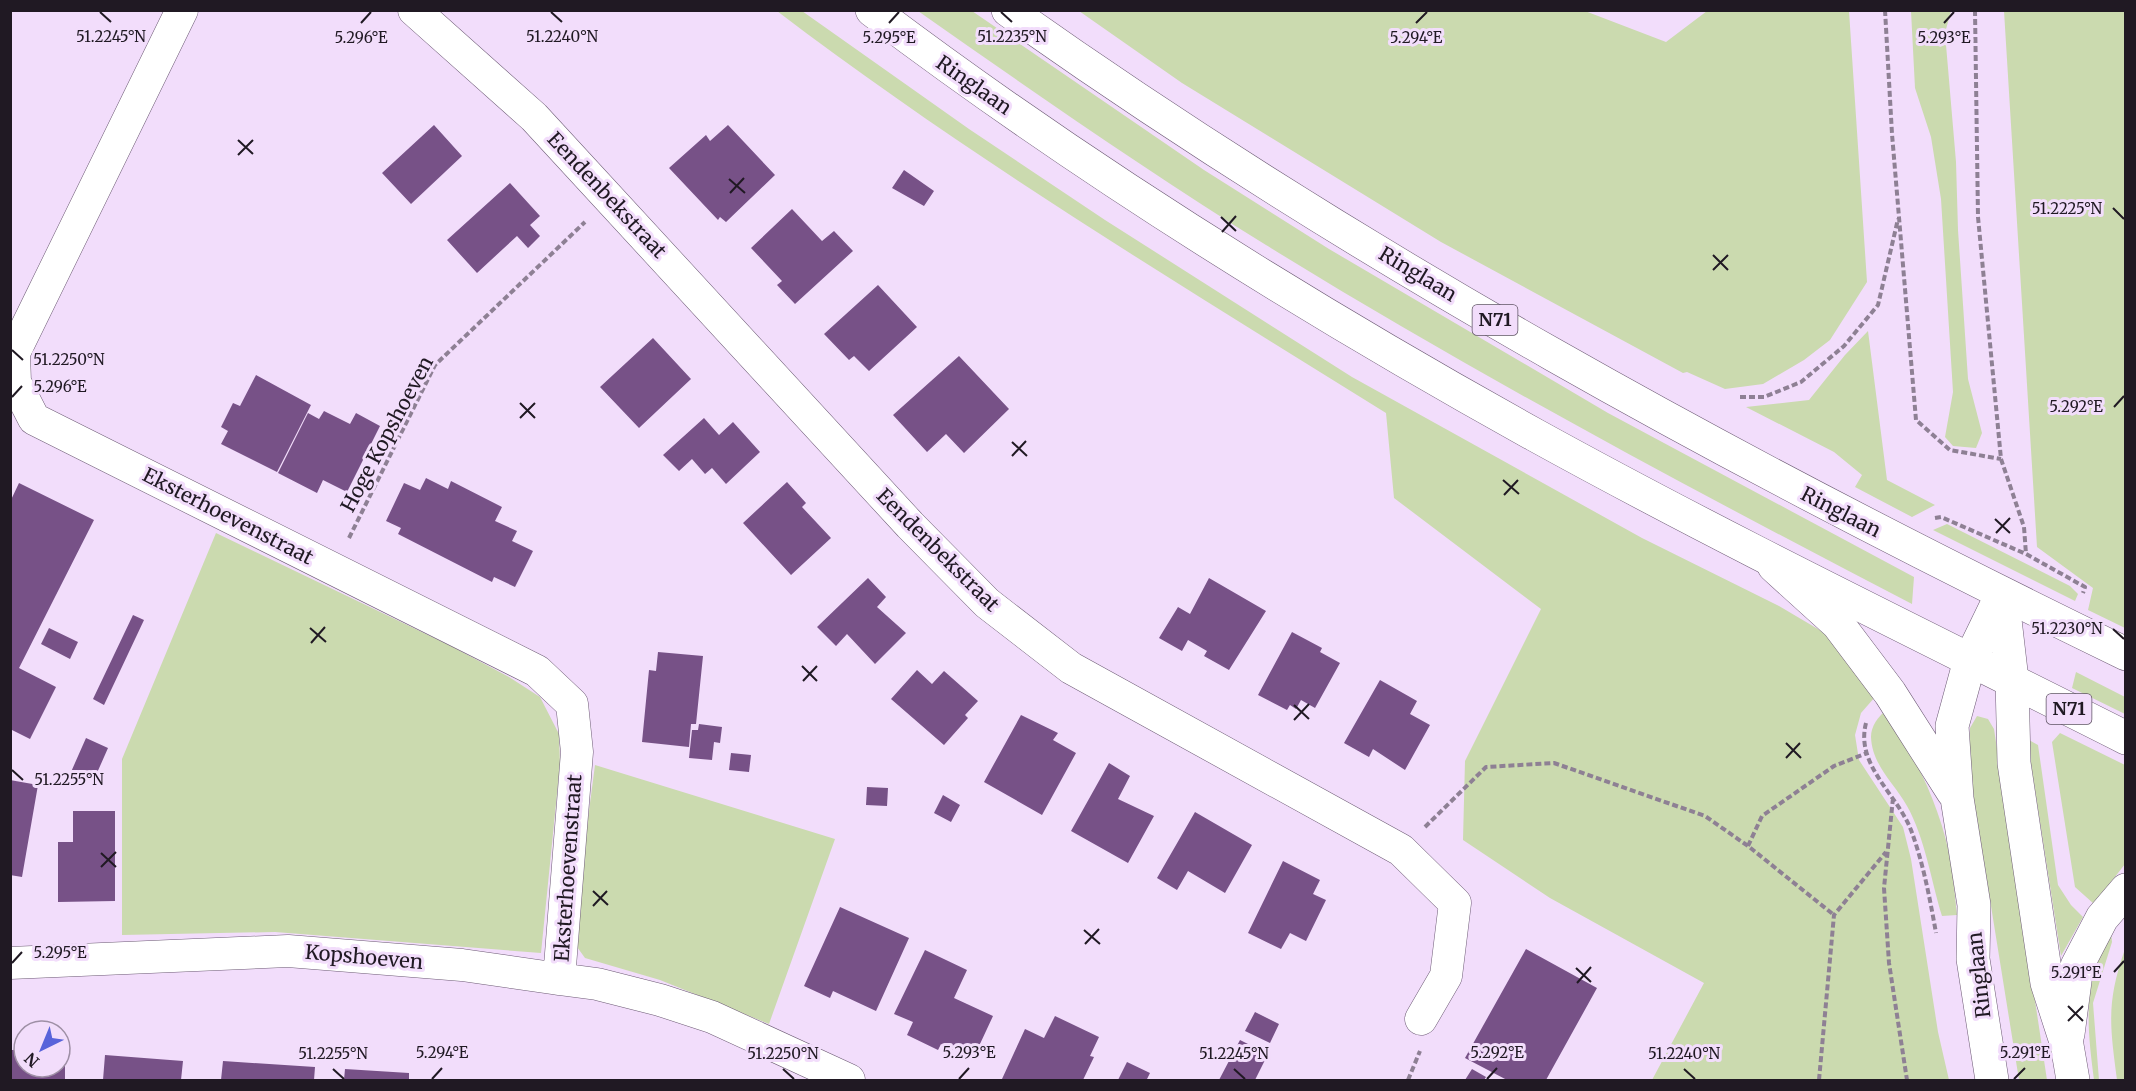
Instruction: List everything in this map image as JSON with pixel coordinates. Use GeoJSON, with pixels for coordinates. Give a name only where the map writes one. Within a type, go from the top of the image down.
{"type":"FeatureCollection","features":[{"type":"Feature","properties":{"kind":"main road","name":"Ringlaan"},"geometry":{"type":"LineString","coordinates":[[872,10],[946,66],[1124,187],[1294,295],[1535,435],[1761,555],[2012,680]]}},
{"type":"Feature","properties":{"kind":"main road","name":"Ringlaan"},"geometry":{"type":"LineString","coordinates":[[1008,10],[1074,57],[1311,210],[1555,356],[1782,481],[2002,594],[1970,660],[1952,726],[1957,798],[1974,905],[1973,959],[1992,1080]]}},
{"type":"Feature","properties":{"kind":"main road","name":"Ringlaan"},"geometry":{"type":"LineString","coordinates":[[1761,555],[1838,624],[1890,693],[1932,755],[1957,798]]}},
{"type":"Feature","properties":{"kind":"main road","name":"N71"},"geometry":{"type":"LineString","coordinates":[[2002,594],[2126,654]]}},
{"type":"Feature","properties":{"kind":"main road"},"geometry":{"type":"LineString","coordinates":[[2002,594],[2012,680],[2014,763],[2045,971],[2067,1045],[2073,1080]]}},
{"type":"Feature","properties":{"kind":"main road","name":"N71"},"geometry":{"type":"LineString","coordinates":[[2012,680],[2126,738]]}},
{"type":"Feature","properties":{"kind":"main road"},"geometry":{"type":"LineString","coordinates":[[2067,1045],[2077,966],[2102,918],[2126,890]]}},
{"type":"Feature","properties":{"kind":"street","name":"Eksterhoevenstraat"},"geometry":{"type":"LineString","coordinates":[[182,10],[14,353],[15,382],[34,420],[537,672],[572,704],[577,752],[560,979]]}},
{"type":"Feature","properties":{"kind":"street","name":"Eendenbekstraat"},"geometry":{"type":"LineString","coordinates":[[414,10],[534,117],[910,525],[987,603],[1071,668],[1401,850],[1455,903],[1446,976],[1421,1019]]}},
{"type":"Feature","properties":{"kind":"street","name":"Kopshoeven"},"geometry":{"type":"LineString","coordinates":[[10,963],[288,951],[462,965],[597,984],[660,1000],[712,1017],[849,1080]]}},
{"type":"Feature","properties":{"kind":"path"},"geometry":{"type":"LineString","coordinates":[[1885,10],[1916,420],[1950,450],[2001,459]]}},
{"type":"Feature","properties":{"kind":"path"},"geometry":{"type":"LineString","coordinates":[[1975,10],[1978,217],[2001,459],[2024,527],[2026,554]]}},
{"type":"Feature","properties":{"kind":"path","name":"Hoge Kopshoeven"},"geometry":{"type":"LineString","coordinates":[[334,569],[435,365],[609,199]]}},
{"type":"Feature","properties":{"kind":"path"},"geometry":{"type":"LineString","coordinates":[[1740,397],[1764,397],[1801,382],[1844,346],[1878,305],[1899,215]]}},
{"type":"Feature","properties":{"kind":"path"},"geometry":{"type":"LineString","coordinates":[[1890,693],[1868,715],[1863,735],[1871,767],[1908,822],[1916,844],[1937,940]]}},
{"type":"Feature","properties":{"kind":"path"},"geometry":{"type":"LineString","coordinates":[[1748,846],[1762,816],[1834,766],[1867,753]]}},
{"type":"Feature","properties":{"kind":"path"},"geometry":{"type":"LineString","coordinates":[[1401,850],[1486,767],[1554,763],[1705,816],[1748,846],[1834,915]]}},
{"type":"Feature","properties":{"kind":"path"},"geometry":{"type":"LineString","coordinates":[[1893,798],[1884,888],[1888,952],[1906,1080]]}},
{"type":"Feature","properties":{"kind":"path"},"geometry":{"type":"LineString","coordinates":[[1819,1080],[1834,915],[1888,850]]}},
{"type":"Feature","properties":{"kind":"green space"},"geometry":{"type":"Polygon","coordinates":[[[777,11],[802,11],[969,129],[1105,220],[1352,377],[1642,538],[1779,606],[1823,632],[1855,667],[1875,697],[1861,713],[1855,735],[1859,760],[1903,827],[1911,859],[1938,1032],[1949,1080],[1652,1080],[1704,983],[1550,898],[1463,840],[1465,761],[1541,609],[1394,498],[1386,413],[1153,268],[1000,169],[924,118],[777,11]]]}},
{"type":"Feature","properties":{"kind":"green space"},"geometry":{"type":"Polygon","coordinates":[[[918,11],[972,11],[1204,170],[1329,249],[1608,413],[1914,577],[1912,604],[1586,431],[1345,293],[1177,188],[918,11]]]}},
{"type":"Feature","properties":{"kind":"green space"},"geometry":{"type":"Polygon","coordinates":[[[1079,11],[1585,11],[1666,42],[1707,11],[1849,11],[1867,282],[1830,340],[1804,360],[1763,384],[1725,389],[1687,372],[1683,373],[1441,242],[1182,83],[1079,11]]]}},
{"type":"Feature","properties":{"kind":"green space"},"geometry":{"type":"Polygon","coordinates":[[[1911,11],[1951,11],[1945,33],[1956,162],[1968,379],[1982,433],[1976,448],[1953,446],[1945,437],[1953,392],[1941,199],[1931,137],[1915,88],[1911,11]]]}},
{"type":"Feature","properties":{"kind":"green space"},"geometry":{"type":"Polygon","coordinates":[[[2004,11],[2125,11],[2125,628],[2088,610],[2093,588],[2037,547],[2004,11]]]}},
{"type":"Feature","properties":{"kind":"green space"},"geometry":{"type":"Polygon","coordinates":[[[1868,331],[1887,480],[1935,505],[1912,517],[1855,487],[1862,475],[1834,452],[1746,407],[1809,400],[1845,355],[1868,331]]]}},
{"type":"Feature","properties":{"kind":"green space"},"geometry":{"type":"Polygon","coordinates":[[[1947,524],[2070,586],[2078,594],[2075,601],[1933,530],[1947,524]]]}},
{"type":"Feature","properties":{"kind":"green space"},"geometry":{"type":"Polygon","coordinates":[[[216,533],[451,646],[509,677],[540,697],[559,734],[560,764],[541,953],[275,932],[122,935],[122,759],[216,533]]]}},
{"type":"Feature","properties":{"kind":"green space"},"geometry":{"type":"Polygon","coordinates":[[[2076,672],[2125,697],[2125,714],[2072,688],[2076,672]]]}},
{"type":"Feature","properties":{"kind":"green space"},"geometry":{"type":"Polygon","coordinates":[[[1886,710],[1917,764],[1941,823],[1951,864],[1957,915],[1942,916],[1923,845],[1913,818],[1875,756],[1871,733],[1876,722],[1886,710]]]}},
{"type":"Feature","properties":{"kind":"green space"},"geometry":{"type":"Polygon","coordinates":[[[1977,716],[1988,719],[1994,729],[2047,1080],[2019,1080],[1968,763],[1970,728],[1977,716]]]}},
{"type":"Feature","properties":{"kind":"green space"},"geometry":{"type":"Polygon","coordinates":[[[2060,733],[2125,765],[2125,864],[2094,904],[2075,887],[2052,742],[2060,733]]]}},
{"type":"Feature","properties":{"kind":"green space"},"geometry":{"type":"Polygon","coordinates":[[[2027,739],[2038,745],[2058,885],[2071,905],[2083,917],[2061,956],[2027,739]]]}},
{"type":"Feature","properties":{"kind":"green space"},"geometry":{"type":"Polygon","coordinates":[[[595,765],[835,839],[769,1024],[660,980],[585,958],[572,940],[595,765]]]}},
{"type":"Feature","properties":{"kind":"green space"},"geometry":{"type":"Polygon","coordinates":[[[2111,933],[2112,942],[2093,1003],[2099,1080],[2094,1080],[2089,1023],[2091,987],[2095,970],[2111,933]]]}},
{"type":"Feature","properties":{"kind":"green space"},"geometry":{"type":"Polygon","coordinates":[[[2125,949],[2125,1080],[2117,1080],[2111,1014],[2115,985],[2125,949]]]}},
{"type":"Feature","properties":{"kind":"building"},"geometry":{"type":"Polygon","coordinates":[[[434,125],[462,156],[411,204],[382,173],[434,125]]]}},
{"type":"Feature","properties":{"kind":"building"},"geometry":{"type":"Polygon","coordinates":[[[728,125],[775,175],[726,222],[720,217],[718,220],[669,168],[706,135],[710,141],[728,125]]]}},
{"type":"Feature","properties":{"kind":"building"},"geometry":{"type":"Polygon","coordinates":[[[904,170],[934,191],[924,206],[892,188],[904,170]]]}},
{"type":"Feature","properties":{"kind":"building"},"geometry":{"type":"Polygon","coordinates":[[[510,183],[540,216],[530,225],[540,236],[528,248],[517,236],[477,273],[447,240],[510,183]]]}},
{"type":"Feature","properties":{"kind":"building"},"geometry":{"type":"Polygon","coordinates":[[[792,209],[822,241],[834,231],[853,251],[795,304],[777,285],[782,281],[751,248],[792,209]]]}},
{"type":"Feature","properties":{"kind":"building"},"geometry":{"type":"Polygon","coordinates":[[[878,285],[917,327],[869,371],[854,356],[849,360],[824,334],[878,285]]]}},
{"type":"Feature","properties":{"kind":"building"},"geometry":{"type":"Polygon","coordinates":[[[653,338],[691,379],[639,428],[600,387],[653,338]]]}},
{"type":"Feature","properties":{"kind":"building"},"geometry":{"type":"Polygon","coordinates":[[[959,356],[1009,409],[964,453],[946,434],[927,452],[893,415],[959,356]]]}},
{"type":"Feature","properties":{"kind":"building"},"geometry":{"type":"Polygon","coordinates":[[[256,375],[311,405],[277,472],[221,444],[228,431],[221,427],[233,403],[240,406],[256,375]]]}},
{"type":"Feature","properties":{"kind":"building"},"geometry":{"type":"Polygon","coordinates":[[[324,411],[350,424],[356,413],[380,426],[347,492],[323,480],[317,493],[278,473],[308,413],[319,419],[324,411]]]}},
{"type":"Feature","properties":{"kind":"building"},"geometry":{"type":"Polygon","coordinates":[[[704,418],[719,435],[733,422],[760,452],[726,484],[712,468],[705,474],[692,459],[679,471],[663,455],[704,418]]]}},
{"type":"Feature","properties":{"kind":"building"},"geometry":{"type":"Polygon","coordinates":[[[426,478],[448,489],[451,481],[502,507],[495,521],[517,531],[512,541],[533,551],[515,587],[494,577],[492,582],[398,534],[401,528],[386,521],[404,483],[420,490],[426,478]]]}},
{"type":"Feature","properties":{"kind":"building"},"geometry":{"type":"Polygon","coordinates":[[[787,482],[806,503],[802,507],[831,538],[791,575],[743,523],[787,482]]]}},
{"type":"Feature","properties":{"kind":"building"},"geometry":{"type":"Polygon","coordinates":[[[19,483],[94,520],[19,668],[56,687],[30,739],[10,729],[10,502],[19,483]]]}},
{"type":"Feature","properties":{"kind":"building"},"geometry":{"type":"Polygon","coordinates":[[[868,578],[886,597],[877,607],[906,633],[875,664],[847,634],[836,646],[817,627],[868,578]]]}},
{"type":"Feature","properties":{"kind":"building"},"geometry":{"type":"Polygon","coordinates":[[[1209,578],[1266,611],[1229,670],[1204,656],[1207,651],[1188,640],[1182,651],[1159,638],[1178,607],[1190,614],[1209,578]]]}},
{"type":"Feature","properties":{"kind":"building"},"geometry":{"type":"Polygon","coordinates":[[[133,615],[144,620],[104,705],[93,699],[133,615]]]}},
{"type":"Feature","properties":{"kind":"building"},"geometry":{"type":"Polygon","coordinates":[[[49,628],[78,642],[70,659],[41,644],[49,628]]]}},
{"type":"Feature","properties":{"kind":"building"},"geometry":{"type":"Polygon","coordinates":[[[1292,632],[1322,648],[1320,652],[1340,663],[1315,708],[1301,700],[1296,709],[1290,705],[1287,710],[1258,695],[1292,632]]]}},
{"type":"Feature","properties":{"kind":"building"},"geometry":{"type":"Polygon","coordinates":[[[658,652],[703,656],[696,724],[691,724],[689,747],[642,742],[649,670],[656,671],[658,652]]]}},
{"type":"Feature","properties":{"kind":"building"},"geometry":{"type":"Polygon","coordinates":[[[917,670],[932,684],[944,671],[978,701],[965,715],[968,718],[944,745],[891,699],[917,670]]]}},
{"type":"Feature","properties":{"kind":"building"},"geometry":{"type":"Polygon","coordinates":[[[1380,680],[1417,701],[1410,714],[1430,725],[1405,770],[1373,749],[1369,757],[1344,743],[1380,680]]]}},
{"type":"Feature","properties":{"kind":"building"},"geometry":{"type":"Polygon","coordinates":[[[1021,715],[1058,733],[1053,740],[1076,753],[1042,815],[984,782],[1021,715]]]}},
{"type":"Feature","properties":{"kind":"building"},"geometry":{"type":"Polygon","coordinates":[[[699,724],[722,727],[720,743],[714,742],[712,760],[689,758],[692,730],[698,730],[699,724]]]}},
{"type":"Feature","properties":{"kind":"building"},"geometry":{"type":"Polygon","coordinates":[[[86,738],[108,748],[93,782],[71,772],[86,738]]]}},
{"type":"Feature","properties":{"kind":"building"},"geometry":{"type":"Polygon","coordinates":[[[731,753],[751,755],[749,772],[729,770],[731,753]]]}},
{"type":"Feature","properties":{"kind":"building"},"geometry":{"type":"Polygon","coordinates":[[[1109,763],[1130,776],[1118,799],[1154,816],[1128,863],[1071,831],[1109,763]]]}},
{"type":"Feature","properties":{"kind":"building"},"geometry":{"type":"Polygon","coordinates":[[[10,780],[38,785],[22,877],[10,875],[10,780]]]}},
{"type":"Feature","properties":{"kind":"building"},"geometry":{"type":"Polygon","coordinates":[[[867,787],[888,788],[887,806],[866,805],[867,787]]]}},
{"type":"Feature","properties":{"kind":"building"},"geometry":{"type":"Polygon","coordinates":[[[943,795],[960,805],[951,822],[934,813],[943,795]]]}},
{"type":"Feature","properties":{"kind":"building"},"geometry":{"type":"Polygon","coordinates":[[[73,811],[115,811],[115,901],[58,902],[58,842],[73,842],[73,811]]]}},
{"type":"Feature","properties":{"kind":"building"},"geometry":{"type":"Polygon","coordinates":[[[1195,812],[1252,845],[1225,893],[1188,871],[1177,890],[1157,878],[1195,812]]]}},
{"type":"Feature","properties":{"kind":"building"},"geometry":{"type":"Polygon","coordinates":[[[1283,861],[1320,880],[1313,894],[1326,900],[1306,941],[1290,933],[1281,949],[1248,933],[1283,861]]]}},
{"type":"Feature","properties":{"kind":"building"},"geometry":{"type":"Polygon","coordinates":[[[840,907],[909,938],[876,1011],[833,991],[830,998],[804,986],[840,907]]]}},
{"type":"Feature","properties":{"kind":"building"},"geometry":{"type":"Polygon","coordinates":[[[1526,949],[1597,988],[1546,1080],[1507,1080],[1465,1058],[1526,949]]]}},
{"type":"Feature","properties":{"kind":"building"},"geometry":{"type":"Polygon","coordinates":[[[925,950],[967,970],[954,998],[993,1016],[973,1059],[941,1044],[938,1050],[907,1035],[913,1022],[894,1014],[925,950]]]}},
{"type":"Feature","properties":{"kind":"building"},"geometry":{"type":"Polygon","coordinates":[[[1255,1012],[1279,1024],[1270,1043],[1245,1031],[1255,1012]]]}},
{"type":"Feature","properties":{"kind":"building"},"geometry":{"type":"Polygon","coordinates":[[[1055,1016],[1099,1037],[1090,1056],[1094,1057],[1083,1080],[1002,1079],[1025,1029],[1044,1038],[1055,1016]]]}},
{"type":"Feature","properties":{"kind":"building"},"geometry":{"type":"Polygon","coordinates":[[[1240,1040],[1268,1054],[1255,1080],[1219,1080],[1240,1040]]]}},
{"type":"Feature","properties":{"kind":"building"},"geometry":{"type":"Polygon","coordinates":[[[10,1050],[12,1050],[12,1079],[65,1080],[10,1080],[10,1050]]]}},
{"type":"Feature","properties":{"kind":"building"},"geometry":{"type":"Polygon","coordinates":[[[105,1055],[183,1061],[181,1080],[103,1080],[105,1055]]]}},
{"type":"Feature","properties":{"kind":"building"},"geometry":{"type":"Polygon","coordinates":[[[223,1061],[315,1067],[314,1080],[221,1080],[223,1061]]]}},
{"type":"Feature","properties":{"kind":"building"},"geometry":{"type":"Polygon","coordinates":[[[1127,1062],[1150,1073],[1147,1079],[1151,1080],[1118,1080],[1127,1062]]]}},
{"type":"Feature","properties":{"kind":"building"},"geometry":{"type":"Polygon","coordinates":[[[345,1069],[409,1073],[409,1080],[344,1080],[345,1069]]]}},
{"type":"Feature","properties":{"kind":"building"},"geometry":{"type":"Polygon","coordinates":[[[1472,1069],[1486,1077],[1484,1080],[1465,1080],[1472,1069]]]}}]}
